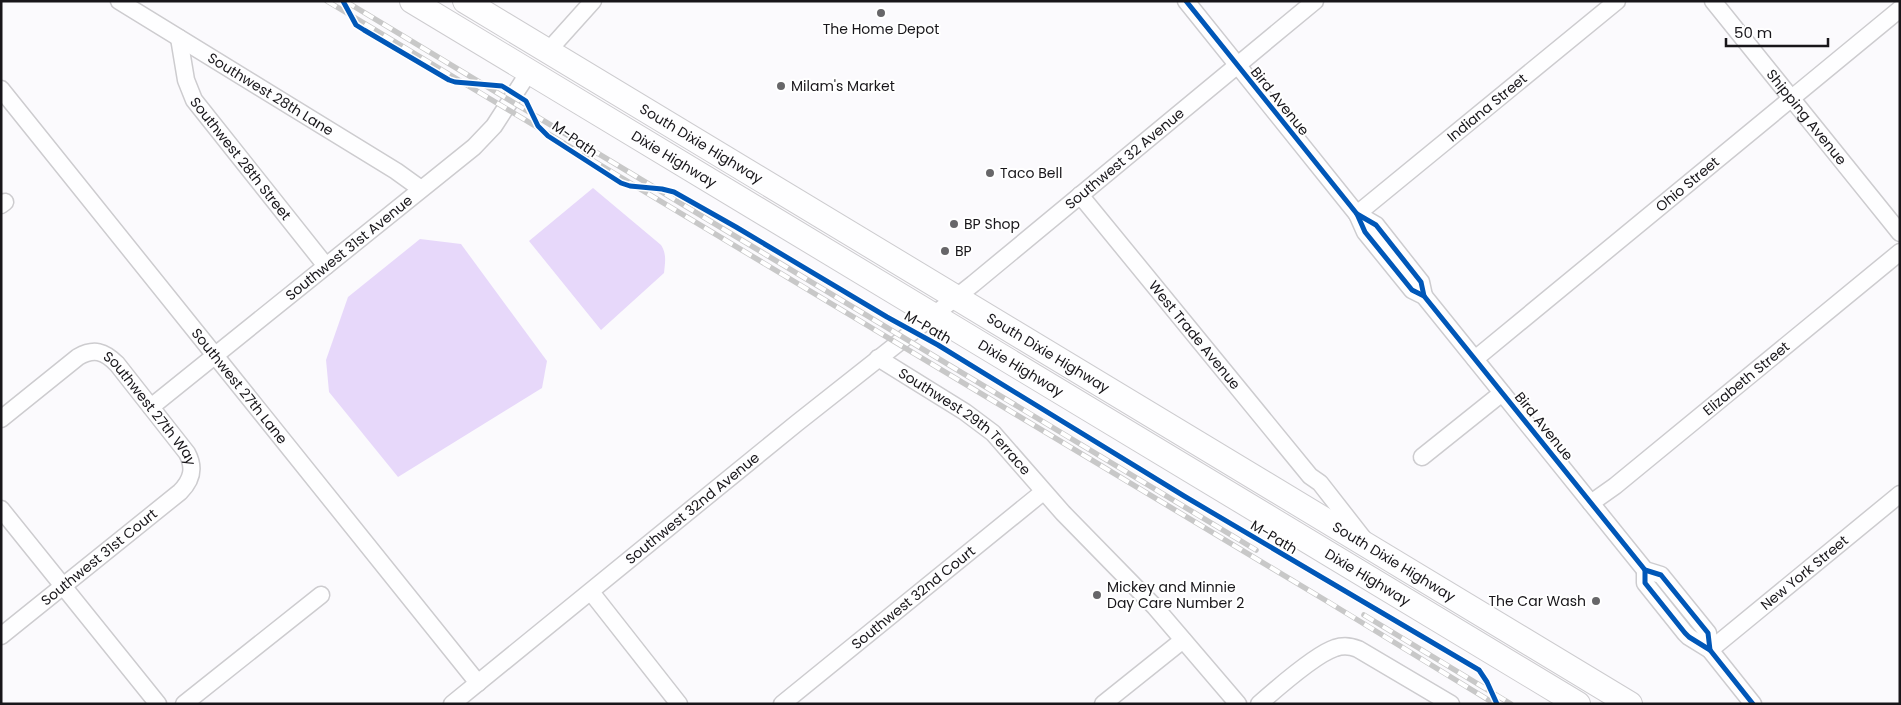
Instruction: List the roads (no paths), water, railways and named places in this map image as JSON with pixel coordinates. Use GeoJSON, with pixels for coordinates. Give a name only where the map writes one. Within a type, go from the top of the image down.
{"type":"FeatureCollection","features":[{"type":"Feature","properties":{"kind":"highway","name":"Dixie Highway"},"geometry":{"type":"LineString","coordinates":[[412,1],[1578,704]]}},
{"type":"Feature","properties":{"kind":"highway","name":"South Dixie Highway"},"geometry":{"type":"LineString","coordinates":[[465,1],[1630,704]]}},
{"type":"Feature","properties":{"kind":"street","name":"Southwest 28th Lane"},"geometry":{"type":"LineString","coordinates":[[119,1],[396,171],[421,189]]}},
{"type":"Feature","properties":{"kind":"street"},"geometry":{"type":"LineString","coordinates":[[548,51],[593,1]]}},
{"type":"Feature","properties":{"kind":"street","name":"Bird Avenue"},"geometry":{"type":"LineString","coordinates":[[1186,1],[1358,214],[1364,232],[1412,290],[1424,296],[1645,570],[1645,583],[1689,637],[1710,650],[1753,704]]}},
{"type":"Feature","properties":{"kind":"street","name":"Southwest 32 Avenue"},"geometry":{"type":"LineString","coordinates":[[933,315],[1314,1]]}},
{"type":"Feature","properties":{"kind":"street","name":"Indiana Street"},"geometry":{"type":"LineString","coordinates":[[1358,214],[1617,1]]}},
{"type":"Feature","properties":{"kind":"street","name":"Shipping Avenue"},"geometry":{"type":"LineString","coordinates":[[1713,1],[1900,233]]}},
{"type":"Feature","properties":{"kind":"street","name":"Ohio Street"},"geometry":{"type":"LineString","coordinates":[[1475,359],[1900,9]]}},
{"type":"Feature","properties":{"kind":"street","name":"Southwest 28th Street"},"geometry":{"type":"LineString","coordinates":[[180,38],[186,80],[194,100],[326,266]]}},
{"type":"Feature","properties":{"kind":"street","name":"Southwest 31st Avenue"},"geometry":{"type":"LineString","coordinates":[[151,407],[474,147],[489,132],[529,72]]}},
{"type":"Feature","properties":{"kind":"street","name":"Southwest 27th Lane"},"geometry":{"type":"LineString","coordinates":[[1,89],[478,683]]}},
{"type":"Feature","properties":{"kind":"street","name":"West Trade Avenue"},"geometry":{"type":"LineString","coordinates":[[1080,195],[1310,476],[1320,483],[1369,546]]}},
{"type":"Feature","properties":{"kind":"street","name":"Elizabeth Street"},"geometry":{"type":"LineString","coordinates":[[1591,502],[1615,486],[1900,252]]}},
{"type":"Feature","properties":{"kind":"street","name":"Southwest 32nd Avenue"},"geometry":{"type":"LineString","coordinates":[[452,704],[933,315]]}},
{"type":"Feature","properties":{"kind":"street","name":"Southwest 27th Way"},"geometry":{"type":"LineString","coordinates":[[1,419],[83,354],[94,351],[105,353],[187,453],[192,462],[192,475]]}},
{"type":"Feature","properties":{"kind":"street","name":"Southwest 29th Terrace"},"geometry":{"type":"LineString","coordinates":[[878,358],[981,423],[1104,557],[1155,607],[1238,704]]}},
{"type":"Feature","properties":{"kind":"street"},"geometry":{"type":"LineString","coordinates":[[1422,456],[1502,393]]}},
{"type":"Feature","properties":{"kind":"street","name":"Southwest 31st Court"},"geometry":{"type":"LineString","coordinates":[[1,636],[180,492],[192,475]]}},
{"type":"Feature","properties":{"kind":"street"},"geometry":{"type":"LineString","coordinates":[[1299,503],[1308,492],[1310,476]]}},
{"type":"Feature","properties":{"kind":"street","name":"Southwest 32nd Court"},"geometry":{"type":"LineString","coordinates":[[782,704],[1043,492]]}},
{"type":"Feature","properties":{"kind":"street","name":"New York Street"},"geometry":{"type":"LineString","coordinates":[[1710,650],[1900,494]]}},
{"type":"Feature","properties":{"kind":"street"},"geometry":{"type":"LineString","coordinates":[[1,510],[158,704]]}},
{"type":"Feature","properties":{"kind":"street"},"geometry":{"type":"LineString","coordinates":[[591,592],[679,704]]}},
{"type":"Feature","properties":{"kind":"street"},"geometry":{"type":"LineString","coordinates":[[184,704],[322,595]]}},
{"type":"Feature","properties":{"kind":"street"},"geometry":{"type":"LineString","coordinates":[[1103,704],[1184,640]]}},
{"type":"Feature","properties":{"kind":"street"},"geometry":{"type":"LineString","coordinates":[[1260,704],[1317,658],[1330,650],[1344,646],[1358,649],[1451,704]]}},
{"type":"Feature","properties":{"kind":"street"},"geometry":{"type":"LineString","coordinates":[[164,704],[173,702],[179,704]]}},
{"type":"Feature","properties":{"kind":"railway"},"geometry":{"type":"LineString","coordinates":[[327,1],[1495,704]]}},
{"type":"Feature","properties":{"kind":"railway"},"geometry":{"type":"LineString","coordinates":[[345,1],[1256,550]]}},
{"type":"Feature","properties":{"kind":"railway"},"geometry":{"type":"LineString","coordinates":[[1364,615],[1511,704]]}},
{"type":"Feature","properties":{"kind":"place","name":"The Home Depot"},"geometry":{"type":"Point","coordinates":[881,13]}},
{"type":"Feature","properties":{"kind":"place","name":"Milam's Market"},"geometry":{"type":"Point","coordinates":[781,86]}},
{"type":"Feature","properties":{"kind":"place","name":"Taco Bell"},"geometry":{"type":"Point","coordinates":[990,173]}},
{"type":"Feature","properties":{"kind":"place","name":"BP Shop"},"geometry":{"type":"Point","coordinates":[954,224]}},
{"type":"Feature","properties":{"kind":"place","name":"BP"},"geometry":{"type":"Point","coordinates":[945,251]}},
{"type":"Feature","properties":{"kind":"place","name":"Mickey and Minnie Day Care Number 2"},"geometry":{"type":"Point","coordinates":[1097,595]}},
{"type":"Feature","properties":{"kind":"place","name":"The Car Wash"},"geometry":{"type":"Point","coordinates":[1596,601]}}]}
